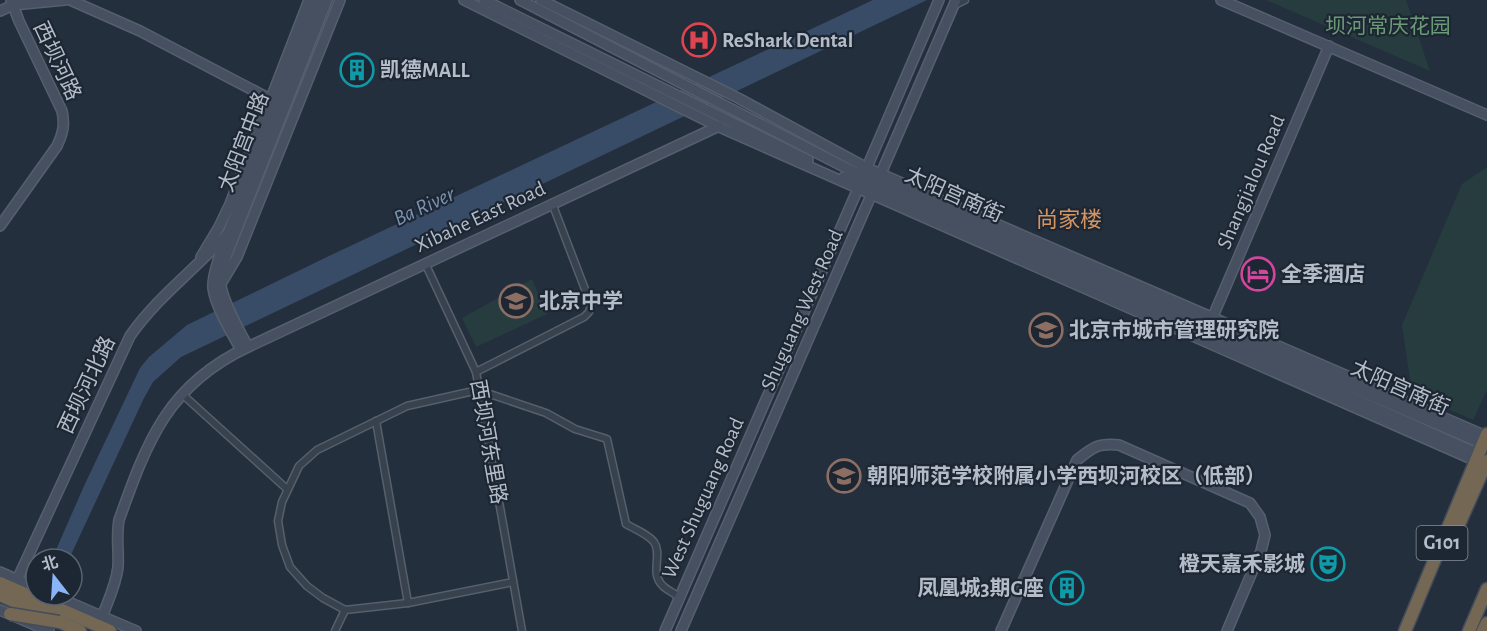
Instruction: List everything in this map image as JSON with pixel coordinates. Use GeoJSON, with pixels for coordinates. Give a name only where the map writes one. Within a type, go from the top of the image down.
{"type":"FeatureCollection","features":[{"type":"Feature","properties":{"kind":"highway","name":"G101"},"geometry":{"type":"LineString","coordinates":[[1405,631],[1483,449]]}},
{"type":"Feature","properties":{"kind":"highway","name":"G101"},"geometry":{"type":"LineString","coordinates":[[1413,631],[1483,449]]}},
{"type":"Feature","properties":{"kind":"highway"},"geometry":{"type":"LineString","coordinates":[[0,583],[19,589],[110,631]]}},
{"type":"Feature","properties":{"kind":"highway"},"geometry":{"type":"LineString","coordinates":[[0,595],[19,589]]}},
{"type":"Feature","properties":{"kind":"highway"},"geometry":{"type":"LineString","coordinates":[[1469,631],[1487,589]]}},
{"type":"Feature","properties":{"kind":"highway"},"geometry":{"type":"LineString","coordinates":[[5,612],[63,611]]}},
{"type":"Feature","properties":{"kind":"highway"},"geometry":{"type":"LineString","coordinates":[[63,611],[80,631]]}},
{"type":"Feature","properties":{"kind":"highway"},"geometry":{"type":"LineString","coordinates":[[1483,631],[1487,622]]}},
{"type":"Feature","properties":{"kind":"street"},"geometry":{"type":"LineString","coordinates":[[0,11],[12,3],[68,0],[140,31],[270,99]]}},
{"type":"Feature","properties":{"kind":"street","name":"太阳宫中路"},"geometry":{"type":"LineString","coordinates":[[194,269],[230,204],[309,0]]}},
{"type":"Feature","properties":{"kind":"street","name":"太阳宫中路"},"geometry":{"type":"LineString","coordinates":[[220,297],[213,287],[215,273],[228,233],[318,0]]}},
{"type":"Feature","properties":{"kind":"street","name":"太阳宫中路"},"geometry":{"type":"LineString","coordinates":[[220,297],[222,272],[227,254],[327,0]]}},
{"type":"Feature","properties":{"kind":"street","name":"太阳宫中路"},"geometry":{"type":"LineString","coordinates":[[221,284],[237,257],[340,0]]}},
{"type":"Feature","properties":{"kind":"street","name":"太阳宫南街"},"geometry":{"type":"LineString","coordinates":[[464,0],[717,126],[863,178],[1209,325],[1483,449]]}},
{"type":"Feature","properties":{"kind":"street","name":"太阳宫南街"},"geometry":{"type":"LineString","coordinates":[[484,0],[842,177],[863,178]]}},
{"type":"Feature","properties":{"kind":"street","name":"太阳宫南街"},"geometry":{"type":"LineString","coordinates":[[519,0],[722,103],[863,178],[1483,449]]}},
{"type":"Feature","properties":{"kind":"street","name":"太阳宫南街"},"geometry":{"type":"LineString","coordinates":[[541,0],[733,96],[863,178]]}},
{"type":"Feature","properties":{"kind":"street"},"geometry":{"type":"LineString","coordinates":[[863,178],[939,0]]}},
{"type":"Feature","properties":{"kind":"street"},"geometry":{"type":"LineString","coordinates":[[1221,0],[1487,115]]}},
{"type":"Feature","properties":{"kind":"street","name":"Shuguang West Road"},"geometry":{"type":"LineString","coordinates":[[681,631],[958,2]]}},
{"type":"Feature","properties":{"kind":"street","name":"西坝河路"},"geometry":{"type":"LineString","coordinates":[[0,226],[57,146],[65,122],[12,3]]}},
{"type":"Feature","properties":{"kind":"street"},"geometry":{"type":"LineString","coordinates":[[312,38],[323,42]]}},
{"type":"Feature","properties":{"kind":"street","name":"Shangjialou Road"},"geometry":{"type":"LineString","coordinates":[[1209,325],[1329,46]]}},
{"type":"Feature","properties":{"kind":"street"},"geometry":{"type":"LineString","coordinates":[[263,118],[285,86]]}},
{"type":"Feature","properties":{"kind":"street"},"geometry":{"type":"LineString","coordinates":[[289,96],[290,124]]}},
{"type":"Feature","properties":{"kind":"street","name":"Xibahe East Road"},"geometry":{"type":"LineString","coordinates":[[102,617],[117,570],[116,533],[119,520],[153,434],[182,394],[213,366],[243,345],[755,109]]}},
{"type":"Feature","properties":{"kind":"street","name":"West Shuguang Road"},"geometry":{"type":"LineString","coordinates":[[665,631],[863,178]]}},
{"type":"Feature","properties":{"kind":"street"},"geometry":{"type":"LineString","coordinates":[[876,184],[1209,325],[1483,449]]}},
{"type":"Feature","properties":{"kind":"street"},"geometry":{"type":"LineString","coordinates":[[476,372],[584,317],[589,312],[591,305],[552,203]]}},
{"type":"Feature","properties":{"kind":"street","name":"西坝河北路"},"geometry":{"type":"LineString","coordinates":[[19,589],[130,336],[145,315],[228,233]]}},
{"type":"Feature","properties":{"kind":"street","name":"西坝河东里路"},"geometry":{"type":"LineString","coordinates":[[425,263],[476,372],[522,631]]}},
{"type":"Feature","properties":{"kind":"street"},"geometry":{"type":"LineString","coordinates":[[220,297],[243,345]]}},
{"type":"Feature","properties":{"kind":"street"},"geometry":{"type":"LineString","coordinates":[[513,582],[408,603],[345,610],[307,586],[290,567],[282,545],[278,521],[282,502],[299,466],[317,450],[407,406],[478,390],[546,413],[575,429],[607,439],[626,524],[652,539],[658,549],[656,569],[658,579],[663,586],[679,597]]}},
{"type":"Feature","properties":{"kind":"street"},"geometry":{"type":"LineString","coordinates":[[182,394],[287,489]]}},
{"type":"Feature","properties":{"kind":"street"},"geometry":{"type":"LineString","coordinates":[[376,421],[408,603]]}},
{"type":"Feature","properties":{"kind":"street"},"geometry":{"type":"LineString","coordinates":[[1001,631],[1077,460],[1091,448],[1104,444],[1119,445],[1250,503],[1260,517],[1265,535],[1261,551],[1227,631]]}},
{"type":"Feature","properties":{"kind":"street"},"geometry":{"type":"LineString","coordinates":[[0,572],[19,589],[24,589]]}},
{"type":"Feature","properties":{"kind":"street"},"geometry":{"type":"LineString","coordinates":[[60,607],[63,611],[102,617],[136,631]]}},
{"type":"Feature","properties":{"kind":"street"},"geometry":{"type":"LineString","coordinates":[[335,631],[345,610]]}},
{"type":"Feature","properties":{"kind":"street"},"geometry":{"type":"LineString","coordinates":[[5,612],[49,631]]}},
{"type":"Feature","properties":{"kind":"green space","name":"坝河常庆花园"},"geometry":{"type":"Polygon","coordinates":[[[1266,0],[1406,0],[1430,71],[1266,0]]]}},
{"type":"Feature","properties":{"kind":"green space"},"geometry":{"type":"Polygon","coordinates":[[[1487,167],[1487,390],[1473,420],[1412,393],[1402,325],[1462,184],[1487,167]]]}},
{"type":"Feature","properties":{"kind":"green space"},"geometry":{"type":"Polygon","coordinates":[[[532,279],[547,314],[476,347],[462,318],[532,279]]]}},
{"type":"Feature","properties":{"kind":"water"},"geometry":{"type":"Polygon","coordinates":[[[873,0],[927,0],[181,357],[153,382],[144,398],[75,547],[57,547],[140,368],[149,357],[187,325],[873,0]]]}},
{"type":"Feature","properties":{"kind":"place","name":"ReShark Dental"},"geometry":{"type":"Point","coordinates":[699,40]}},
{"type":"Feature","properties":{"kind":"place","name":"凯德MALL"},"geometry":{"type":"Point","coordinates":[357,70]}},
{"type":"Feature","properties":{"kind":"place","name":"全季酒店"},"geometry":{"type":"Point","coordinates":[1258,274]}},
{"type":"Feature","properties":{"kind":"place","name":"北京中学"},"geometry":{"type":"Point","coordinates":[516,301]}},
{"type":"Feature","properties":{"kind":"place","name":"北京市城市管理研究院"},"geometry":{"type":"Point","coordinates":[1046,330]}},
{"type":"Feature","properties":{"kind":"place","name":"朝阳师范学校附属小学西坝河校区（低部）"},"geometry":{"type":"Point","coordinates":[844,476]}},
{"type":"Feature","properties":{"kind":"place","name":"橙天嘉禾影城"},"geometry":{"type":"Point","coordinates":[1328,564]}},
{"type":"Feature","properties":{"kind":"place","name":"凤凰城3期G座"},"geometry":{"type":"Point","coordinates":[1067,588]}},
{"type":"Feature","properties":{"kind":"district","name":"尚家楼"},"geometry":{"type":"Point","coordinates":[1069,220]}},
{"type":"Feature","properties":{"kind":"water label","name":"Ba River"},"geometry":{"type":"Point","coordinates":[424,206]}}]}
